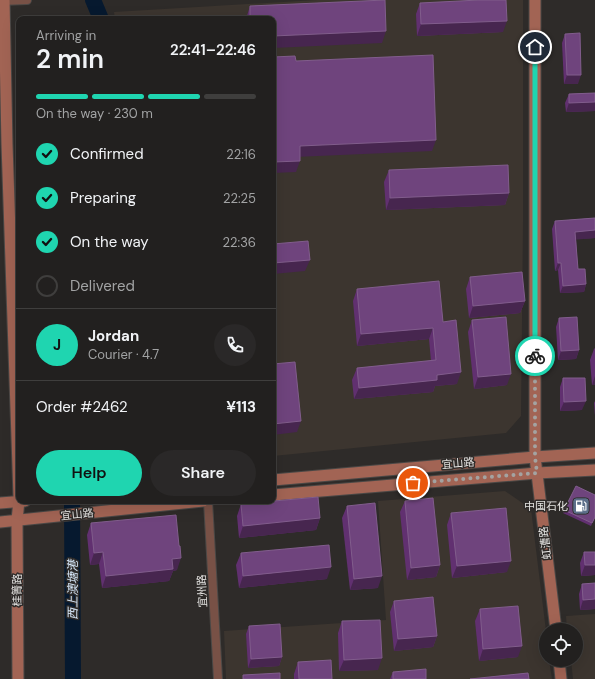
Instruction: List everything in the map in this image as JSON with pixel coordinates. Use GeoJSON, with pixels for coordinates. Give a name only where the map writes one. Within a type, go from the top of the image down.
{"type":"FeatureCollection","features":[{"type":"Feature","properties":{"kind":"main road","name":"虹漕路"},"geometry":{"type":"LineString","coordinates":[[535,0],[535,457],[555,623]]}},
{"type":"Feature","properties":{"kind":"main road"},"geometry":{"type":"LineString","coordinates":[[3,1],[16,410]]}},
{"type":"Feature","properties":{"kind":"main road","name":"宜山路"},"geometry":{"type":"LineString","coordinates":[[276,480],[595,453]]}},
{"type":"Feature","properties":{"kind":"main road","name":"宜山路"},"geometry":{"type":"LineString","coordinates":[[276,495],[537,473],[595,470]]}},
{"type":"Feature","properties":{"kind":"main road"},"geometry":{"type":"LineString","coordinates":[[0,503],[16,501]]}},
{"type":"Feature","properties":{"kind":"main road","name":"桂箐路"},"geometry":{"type":"LineString","coordinates":[[18,679],[17,520],[19,504]]}},
{"type":"Feature","properties":{"kind":"main road","name":"宜山路"},"geometry":{"type":"LineString","coordinates":[[0,522],[174,504]]}},
{"type":"Feature","properties":{"kind":"main road"},"geometry":{"type":"LineString","coordinates":[[560,667],[561,679]]}},
{"type":"Feature","properties":{"kind":"street"},"geometry":{"type":"LineString","coordinates":[[3,1],[27,0]]}},
{"type":"Feature","properties":{"kind":"street","name":"宜州路"},"geometry":{"type":"LineString","coordinates":[[208,504],[218,679]]}},
{"type":"Feature","properties":{"kind":"shaded area"},"geometry":{"type":"Polygon","coordinates":[[[317,0],[523,0],[521,416],[506,433],[276,456],[276,16],[115,16],[114,12],[317,0]]]}},
{"type":"Feature","properties":{"kind":"shaded area"},"geometry":{"type":"Polygon","coordinates":[[[505,491],[531,509],[545,623],[539,623],[539,667],[550,667],[552,679],[226,679],[224,631],[386,620],[378,501],[505,491]]]}},
{"type":"Feature","properties":{"kind":"shaded area"},"geometry":{"type":"Polygon","coordinates":[[[595,614],[595,679],[573,679],[572,667],[583,667],[583,623],[566,623],[566,616],[595,614]]]}},
{"type":"Feature","properties":{"kind":"building"},"geometry":{"type":"Polygon","coordinates":[[[385,0],[386,31],[276,36],[276,16],[250,16],[250,6],[385,0]]]}},
{"type":"Feature","properties":{"kind":"building"},"geometry":{"type":"Polygon","coordinates":[[[506,0],[507,21],[421,24],[420,3],[506,0]]]}},
{"type":"Feature","properties":{"kind":"building"},"geometry":{"type":"Polygon","coordinates":[[[580,33],[581,75],[567,75],[565,34],[580,33]]]}},
{"type":"Feature","properties":{"kind":"building"},"geometry":{"type":"Polygon","coordinates":[[[433,55],[436,140],[300,146],[300,161],[276,162],[276,57],[295,56],[296,61],[433,55]]]}},
{"type":"Feature","properties":{"kind":"building"},"geometry":{"type":"Polygon","coordinates":[[[595,93],[595,102],[569,103],[569,94],[595,93]]]}},
{"type":"Feature","properties":{"kind":"building"},"geometry":{"type":"Polygon","coordinates":[[[508,165],[509,193],[390,198],[389,170],[508,165]]]}},
{"type":"Feature","properties":{"kind":"building"},"geometry":{"type":"Polygon","coordinates":[[[595,218],[595,230],[575,232],[578,269],[585,269],[586,284],[563,286],[561,263],[558,263],[555,221],[595,218]]]}},
{"type":"Feature","properties":{"kind":"building"},"geometry":{"type":"Polygon","coordinates":[[[308,241],[310,260],[276,263],[276,244],[308,241]]]}},
{"type":"Feature","properties":{"kind":"building"},"geometry":{"type":"Polygon","coordinates":[[[522,272],[525,301],[473,306],[470,277],[522,272]]]}},
{"type":"Feature","properties":{"kind":"building"},"geometry":{"type":"Polygon","coordinates":[[[439,281],[443,322],[456,320],[461,372],[437,375],[437,380],[359,388],[357,368],[436,360],[433,328],[361,334],[357,289],[439,281]]]}},
{"type":"Feature","properties":{"kind":"building"},"geometry":{"type":"Polygon","coordinates":[[[506,317],[511,374],[478,377],[472,320],[506,317]]]}},
{"type":"Feature","properties":{"kind":"building"},"geometry":{"type":"Polygon","coordinates":[[[577,317],[579,350],[561,351],[559,318],[577,317]]]}},
{"type":"Feature","properties":{"kind":"building"},"geometry":{"type":"Polygon","coordinates":[[[295,362],[301,421],[276,424],[276,364],[295,362]]]}},
{"type":"Feature","properties":{"kind":"building"},"geometry":{"type":"Polygon","coordinates":[[[563,378],[585,378],[586,401],[564,402],[563,378]]]}},
{"type":"Feature","properties":{"kind":"building","name":"中国石化"},"geometry":{"type":"Polygon","coordinates":[[[576,486],[595,495],[595,517],[592,523],[564,510],[576,486]]]}},
{"type":"Feature","properties":{"kind":"building"},"geometry":{"type":"Polygon","coordinates":[[[318,497],[320,518],[243,526],[241,504],[276,504],[276,501],[318,497]]]}},
{"type":"Feature","properties":{"kind":"building"},"geometry":{"type":"Polygon","coordinates":[[[433,498],[440,565],[411,568],[405,501],[433,498]]]}},
{"type":"Feature","properties":{"kind":"building"},"geometry":{"type":"Polygon","coordinates":[[[375,503],[382,576],[354,579],[347,506],[375,503]]]}},
{"type":"Feature","properties":{"kind":"building"},"geometry":{"type":"Polygon","coordinates":[[[506,508],[511,561],[457,566],[451,513],[506,508]]]}},
{"type":"Feature","properties":{"kind":"building"},"geometry":{"type":"Polygon","coordinates":[[[176,515],[181,558],[172,559],[173,569],[106,576],[103,552],[94,553],[91,523],[176,515]]]}},
{"type":"Feature","properties":{"kind":"building"},"geometry":{"type":"Polygon","coordinates":[[[329,545],[331,567],[243,576],[241,553],[329,545]]]}},
{"type":"Feature","properties":{"kind":"building"},"geometry":{"type":"Polygon","coordinates":[[[584,552],[595,552],[595,565],[585,565],[584,552]]]}},
{"type":"Feature","properties":{"kind":"building"},"geometry":{"type":"Polygon","coordinates":[[[595,583],[595,599],[583,600],[582,584],[595,583]]]}},
{"type":"Feature","properties":{"kind":"building"},"geometry":{"type":"Polygon","coordinates":[[[433,597],[437,636],[398,639],[394,601],[433,597]]]}},
{"type":"Feature","properties":{"kind":"building"},"geometry":{"type":"Polygon","coordinates":[[[518,606],[522,646],[483,649],[480,609],[518,606]]]}},
{"type":"Feature","properties":{"kind":"building"},"geometry":{"type":"Polygon","coordinates":[[[380,620],[382,658],[344,660],[342,621],[380,620]]]}},
{"type":"Feature","properties":{"kind":"building"},"geometry":{"type":"Polygon","coordinates":[[[280,624],[282,657],[251,659],[249,626],[280,624]]]}},
{"type":"Feature","properties":{"kind":"building"},"geometry":{"type":"Polygon","coordinates":[[[331,660],[332,679],[299,679],[298,662],[331,660]]]}},
{"type":"Feature","properties":{"kind":"building"},"geometry":{"type":"Polygon","coordinates":[[[426,669],[426,679],[393,679],[393,672],[426,669]]]}},
{"type":"Feature","properties":{"kind":"building"},"geometry":{"type":"Polygon","coordinates":[[[280,673],[280,679],[243,679],[243,675],[280,673]]]}},
{"type":"Feature","properties":{"kind":"building"},"geometry":{"type":"Polygon","coordinates":[[[528,673],[529,679],[470,679],[528,673]]]}},
{"type":"Feature","properties":{"kind":"waterway","name":"西上澳塘港"},"geometry":{"type":"LineString","coordinates":[[93,0],[100,16]]}},
{"type":"Feature","properties":{"kind":"waterway","name":"西上澳塘港"},"geometry":{"type":"LineString","coordinates":[[72,504],[73,679]]}},
{"type":"Feature","properties":{"kind":"way so far"},"geometry":{"type":"LineString","coordinates":[[413,483],[537,473],[535,457],[535,356]]}},
{"type":"Feature","properties":{"kind":"place","name":"中国石化"},"geometry":{"type":"Point","coordinates":[581,506]}},
{"type":"Feature","properties":{"kind":"route"},"geometry":{"type":"LineString","coordinates":[[535,47],[535,356]]}}]}
